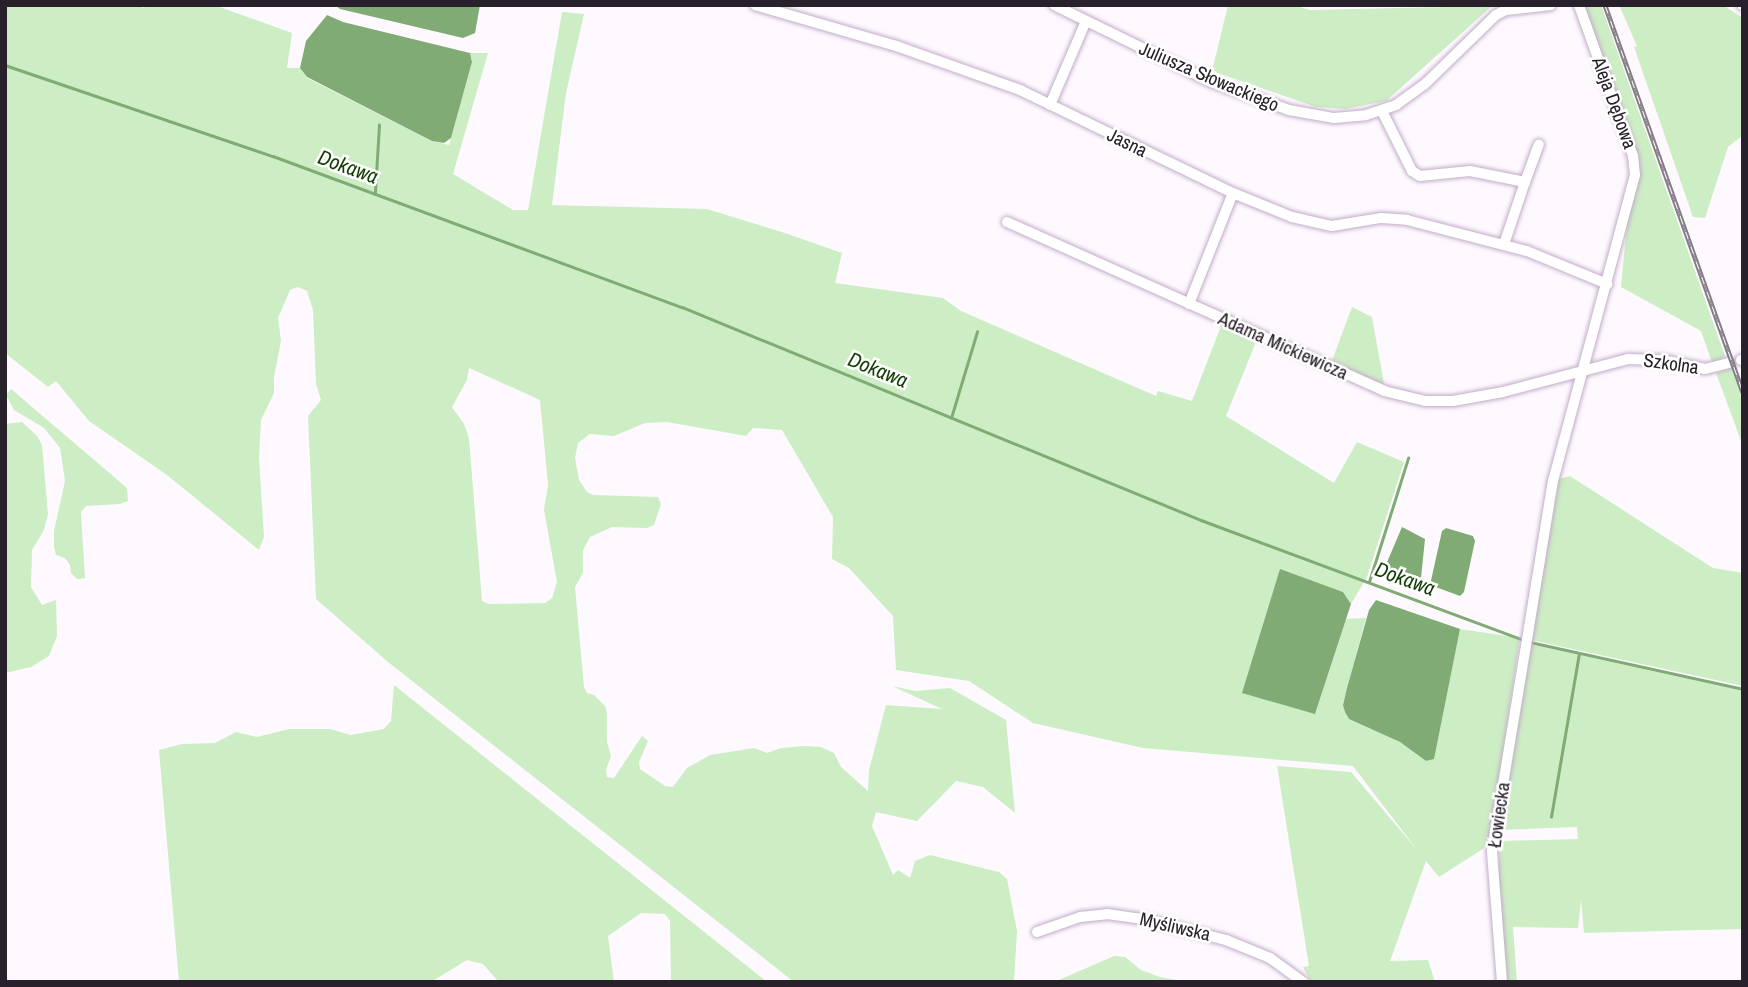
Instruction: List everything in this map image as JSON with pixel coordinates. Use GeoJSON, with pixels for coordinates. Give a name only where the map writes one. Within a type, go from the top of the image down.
{"type":"FeatureCollection","features":[{"type":"Feature","properties":{"kind":"street","name":"Jasna"},"geometry":{"type":"LineString","coordinates":[[755,5],[908,50],[1020,90],[1233,193],[1307,222],[1332,226],[1381,218],[1407,220],[1504,244],[1607,284]]}},
{"type":"Feature","properties":{"kind":"street","name":"Juliusza Słowackiego"},"geometry":{"type":"LineString","coordinates":[[1054,5],[1209,81],[1289,110],[1334,118],[1382,111],[1410,97],[1496,15],[1506,10],[1551,5]]}},
{"type":"Feature","properties":{"kind":"street","name":"Aleja Dębowa"},"geometry":{"type":"LineString","coordinates":[[1579,5],[1635,164],[1623,225],[1585,368]]}},
{"type":"Feature","properties":{"kind":"street"},"geometry":{"type":"LineString","coordinates":[[1050,105],[1086,21]]}},
{"type":"Feature","properties":{"kind":"street"},"geometry":{"type":"LineString","coordinates":[[1382,111],[1412,171],[1420,176],[1470,171],[1525,183]]}},
{"type":"Feature","properties":{"kind":"street"},"geometry":{"type":"LineString","coordinates":[[1504,244],[1539,144]]}},
{"type":"Feature","properties":{"kind":"street"},"geometry":{"type":"LineString","coordinates":[[1189,304],[1233,193]]}},
{"type":"Feature","properties":{"kind":"street","name":"Adama Mickiewicza"},"geometry":{"type":"LineString","coordinates":[[1007,222],[1384,391],[1425,401],[1452,401],[1573,375]]}},
{"type":"Feature","properties":{"kind":"street","name":"Szkolna"},"geometry":{"type":"LineString","coordinates":[[1573,375],[1585,368],[1645,358],[1705,369],[1729,363]]}},
{"type":"Feature","properties":{"kind":"street","name":"Łowiecka"},"geometry":{"type":"LineString","coordinates":[[1502,982],[1492,851],[1553,481],[1585,368]]}},
{"type":"Feature","properties":{"kind":"street","name":"Myśliwska"},"geometry":{"type":"LineString","coordinates":[[1037,932],[1080,917],[1107,914],[1154,921],[1226,940],[1270,958],[1303,982]]}},
{"type":"Feature","properties":{"kind":"shaded area"},"geometry":{"type":"Polygon","coordinates":[[[5,5],[138,5],[144,8],[145,5],[214,5],[292,33],[287,68],[300,68],[307,78],[432,141],[449,145],[472,62],[470,53],[488,53],[453,174],[513,210],[528,210],[562,12],[584,14],[566,93],[552,205],[707,209],[785,233],[842,253],[835,283],[943,298],[961,311],[1156,396],[1158,391],[1192,401],[1221,326],[1258,337],[1226,416],[1334,483],[1357,442],[1404,462],[1367,577],[1351,604],[1343,592],[1280,570],[1315,714],[1346,619],[1366,618],[1343,704],[1345,712],[1349,719],[1400,742],[1426,761],[1433,759],[1460,629],[1520,638],[1489,845],[1439,877],[1426,861],[1390,961],[1428,960],[1435,982],[1311,982],[1303,967],[1309,966],[1277,766],[1351,772],[1418,851],[1353,766],[1143,748],[1033,723],[969,681],[896,670],[893,616],[849,568],[832,559],[833,517],[782,430],[753,428],[746,436],[667,422],[645,423],[614,436],[590,434],[578,443],[575,458],[579,480],[587,492],[593,495],[658,497],[661,504],[654,525],[647,528],[612,527],[590,537],[583,550],[583,573],[575,587],[584,687],[587,693],[594,695],[605,706],[607,713],[607,742],[611,756],[606,770],[607,777],[614,778],[642,736],[648,741],[639,762],[640,769],[665,786],[673,787],[687,768],[710,755],[754,748],[767,753],[781,748],[805,746],[821,747],[834,753],[841,767],[868,791],[869,770],[886,705],[942,709],[892,686],[915,691],[950,688],[1006,720],[1015,813],[983,787],[956,781],[917,821],[876,812],[872,826],[893,875],[898,870],[910,878],[915,861],[930,855],[999,872],[1007,879],[1017,931],[1014,982],[794,982],[388,662],[316,599],[308,416],[321,400],[316,384],[313,310],[307,291],[298,287],[290,290],[278,318],[281,341],[274,377],[274,393],[261,420],[259,458],[264,537],[259,550],[167,475],[89,421],[56,381],[48,387],[5,353],[5,5]],[[469,368],[467,380],[452,407],[464,424],[469,438],[482,601],[489,604],[545,603],[552,598],[557,582],[544,510],[548,485],[540,400],[469,368]]]}},
{"type":"Feature","properties":{"kind":"shaded area"},"geometry":{"type":"Polygon","coordinates":[[[335,5],[480,5],[475,33],[463,38],[340,9],[335,5]]]}},
{"type":"Feature","properties":{"kind":"shaded area"},"geometry":{"type":"Polygon","coordinates":[[[1228,5],[1293,5],[1310,10],[1492,6],[1386,101],[1345,109],[1316,107],[1212,71],[1228,5]]]}},
{"type":"Feature","properties":{"kind":"shaded area"},"geometry":{"type":"Polygon","coordinates":[[[1583,5],[1601,5],[1725,356],[1713,365],[1701,331],[1621,287],[1627,225],[1637,173],[1583,5]]]}},
{"type":"Feature","properties":{"kind":"shaded area"},"geometry":{"type":"Polygon","coordinates":[[[1619,5],[1723,5],[1743,18],[1743,135],[1728,147],[1705,218],[1693,217],[1634,47],[1637,46],[1619,5]]]}},
{"type":"Feature","properties":{"kind":"shaded area"},"geometry":{"type":"Polygon","coordinates":[[[327,15],[343,22],[470,53],[472,62],[451,138],[444,143],[432,141],[307,77],[300,68],[306,41],[327,15]]]}},
{"type":"Feature","properties":{"kind":"shaded area"},"geometry":{"type":"Polygon","coordinates":[[[1352,307],[1372,317],[1384,384],[1330,366],[1352,307]]]}},
{"type":"Feature","properties":{"kind":"shaded area"},"geometry":{"type":"Polygon","coordinates":[[[1731,368],[1743,400],[1743,446],[1716,373],[1731,368]]]}},
{"type":"Feature","properties":{"kind":"shaded area"},"geometry":{"type":"Polygon","coordinates":[[[11,389],[127,488],[128,501],[86,506],[81,512],[85,578],[77,579],[71,573],[70,565],[65,558],[56,555],[54,547],[54,531],[65,481],[60,448],[44,428],[14,410],[6,395],[11,389]]]}},
{"type":"Feature","properties":{"kind":"shaded area"},"geometry":{"type":"Polygon","coordinates":[[[22,422],[37,436],[42,445],[48,514],[44,530],[32,550],[31,587],[42,605],[56,600],[57,636],[49,656],[31,667],[5,673],[5,424],[22,422]]]}},
{"type":"Feature","properties":{"kind":"shaded area"},"geometry":{"type":"Polygon","coordinates":[[[1570,476],[1713,568],[1743,573],[1743,686],[1531,640],[1559,479],[1570,476]]]}},
{"type":"Feature","properties":{"kind":"shaded area"},"geometry":{"type":"Polygon","coordinates":[[[1402,527],[1425,539],[1421,578],[1417,582],[1390,573],[1385,567],[1402,527]]]}},
{"type":"Feature","properties":{"kind":"shaded area"},"geometry":{"type":"Polygon","coordinates":[[[1446,528],[1473,536],[1475,541],[1464,592],[1460,596],[1430,585],[1442,531],[1446,528]]]}},
{"type":"Feature","properties":{"kind":"shaded area"},"geometry":{"type":"Polygon","coordinates":[[[1280,569],[1343,592],[1351,604],[1315,714],[1242,693],[1280,569]]]}},
{"type":"Feature","properties":{"kind":"shaded area"},"geometry":{"type":"Polygon","coordinates":[[[1376,600],[1460,629],[1434,759],[1426,761],[1400,742],[1349,719],[1345,712],[1343,705],[1347,688],[1369,610],[1376,600]]]}},
{"type":"Feature","properties":{"kind":"shaded area"},"geometry":{"type":"Polygon","coordinates":[[[1529,644],[1743,691],[1743,929],[1584,933],[1581,900],[1578,928],[1513,927],[1517,982],[1504,982],[1498,874],[1500,841],[1578,839],[1577,827],[1500,830],[1529,644]]]}},
{"type":"Feature","properties":{"kind":"shaded area"},"geometry":{"type":"Polygon","coordinates":[[[394,685],[767,982],[671,982],[670,921],[665,914],[641,913],[608,936],[614,982],[499,982],[483,964],[467,960],[431,982],[179,982],[159,750],[182,744],[215,743],[236,732],[257,737],[289,729],[330,729],[351,735],[384,729],[391,721],[394,685]]]}},
{"type":"Feature","properties":{"kind":"shaded area"},"geometry":{"type":"Polygon","coordinates":[[[1114,956],[1125,957],[1141,970],[1160,977],[1188,982],[1054,982],[1114,956]]]}},
{"type":"Feature","properties":{"kind":"waterway","name":"Dokawa"},"geometry":{"type":"LineString","coordinates":[[5,65],[273,156],[682,307],[1201,520],[1524,640]]}},
{"type":"Feature","properties":{"kind":"waterway"},"geometry":{"type":"LineString","coordinates":[[375,192],[379,125]]}},
{"type":"Feature","properties":{"kind":"waterway"},"geometry":{"type":"LineString","coordinates":[[951,418],[977,332]]}},
{"type":"Feature","properties":{"kind":"waterway"},"geometry":{"type":"LineString","coordinates":[[1369,582],[1408,458]]}},
{"type":"Feature","properties":{"kind":"waterway","name":"Dokawa"},"geometry":{"type":"LineString","coordinates":[[1530,642],[1743,689]]}},
{"type":"Feature","properties":{"kind":"waterway"},"geometry":{"type":"LineString","coordinates":[[1551,817],[1579,654]]}},
{"type":"Feature","properties":{"kind":"railway"},"geometry":{"type":"LineString","coordinates":[[1605,5],[1743,392]]}}]}
